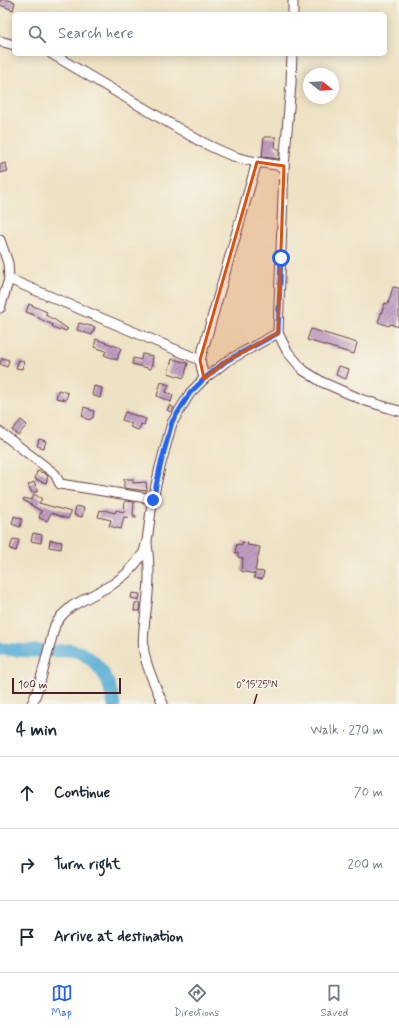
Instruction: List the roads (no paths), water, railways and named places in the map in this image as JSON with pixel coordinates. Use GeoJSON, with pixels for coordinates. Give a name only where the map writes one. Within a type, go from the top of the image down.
{"type":"FeatureCollection","features":[{"type":"Feature","properties":{"kind":"street"},"geometry":{"type":"LineString","coordinates":[[293,0],[293,12]]}},
{"type":"Feature","properties":{"kind":"street"},"geometry":{"type":"LineString","coordinates":[[0,41],[12,44]]}},
{"type":"Feature","properties":{"kind":"street"},"geometry":{"type":"LineString","coordinates":[[55,56],[198,140],[218,150],[239,158],[284,166]]}},
{"type":"Feature","properties":{"kind":"street"},"geometry":{"type":"LineString","coordinates":[[292,56],[284,166],[278,333],[287,352],[303,370],[315,378],[363,400],[399,410]]}},
{"type":"Feature","properties":{"kind":"street"},"geometry":{"type":"LineString","coordinates":[[204,379],[200,360],[257,162]]}},
{"type":"Feature","properties":{"kind":"street"},"geometry":{"type":"LineString","coordinates":[[0,240],[8,263],[10,278],[0,308]]}},
{"type":"Feature","properties":{"kind":"street"},"geometry":{"type":"LineString","coordinates":[[10,278],[200,360]]}},
{"type":"Feature","properties":{"kind":"street"},"geometry":{"type":"LineString","coordinates":[[32,704],[39,686],[55,625],[62,615],[72,606],[113,584],[126,574],[144,552],[160,467],[172,422],[190,393],[226,361],[278,333]]}},
{"type":"Feature","properties":{"kind":"street"},"geometry":{"type":"LineString","coordinates":[[0,432],[55,474],[60,484],[153,500]]}},
{"type":"Feature","properties":{"kind":"street"},"geometry":{"type":"LineString","coordinates":[[147,541],[149,584],[143,632],[144,650],[148,669],[163,704]]}},
{"type":"Feature","properties":{"kind":"waterway"},"geometry":{"type":"LineString","coordinates":[[0,649],[28,651],[70,650],[82,653],[94,662],[102,671],[109,685],[114,704]]}}]}
